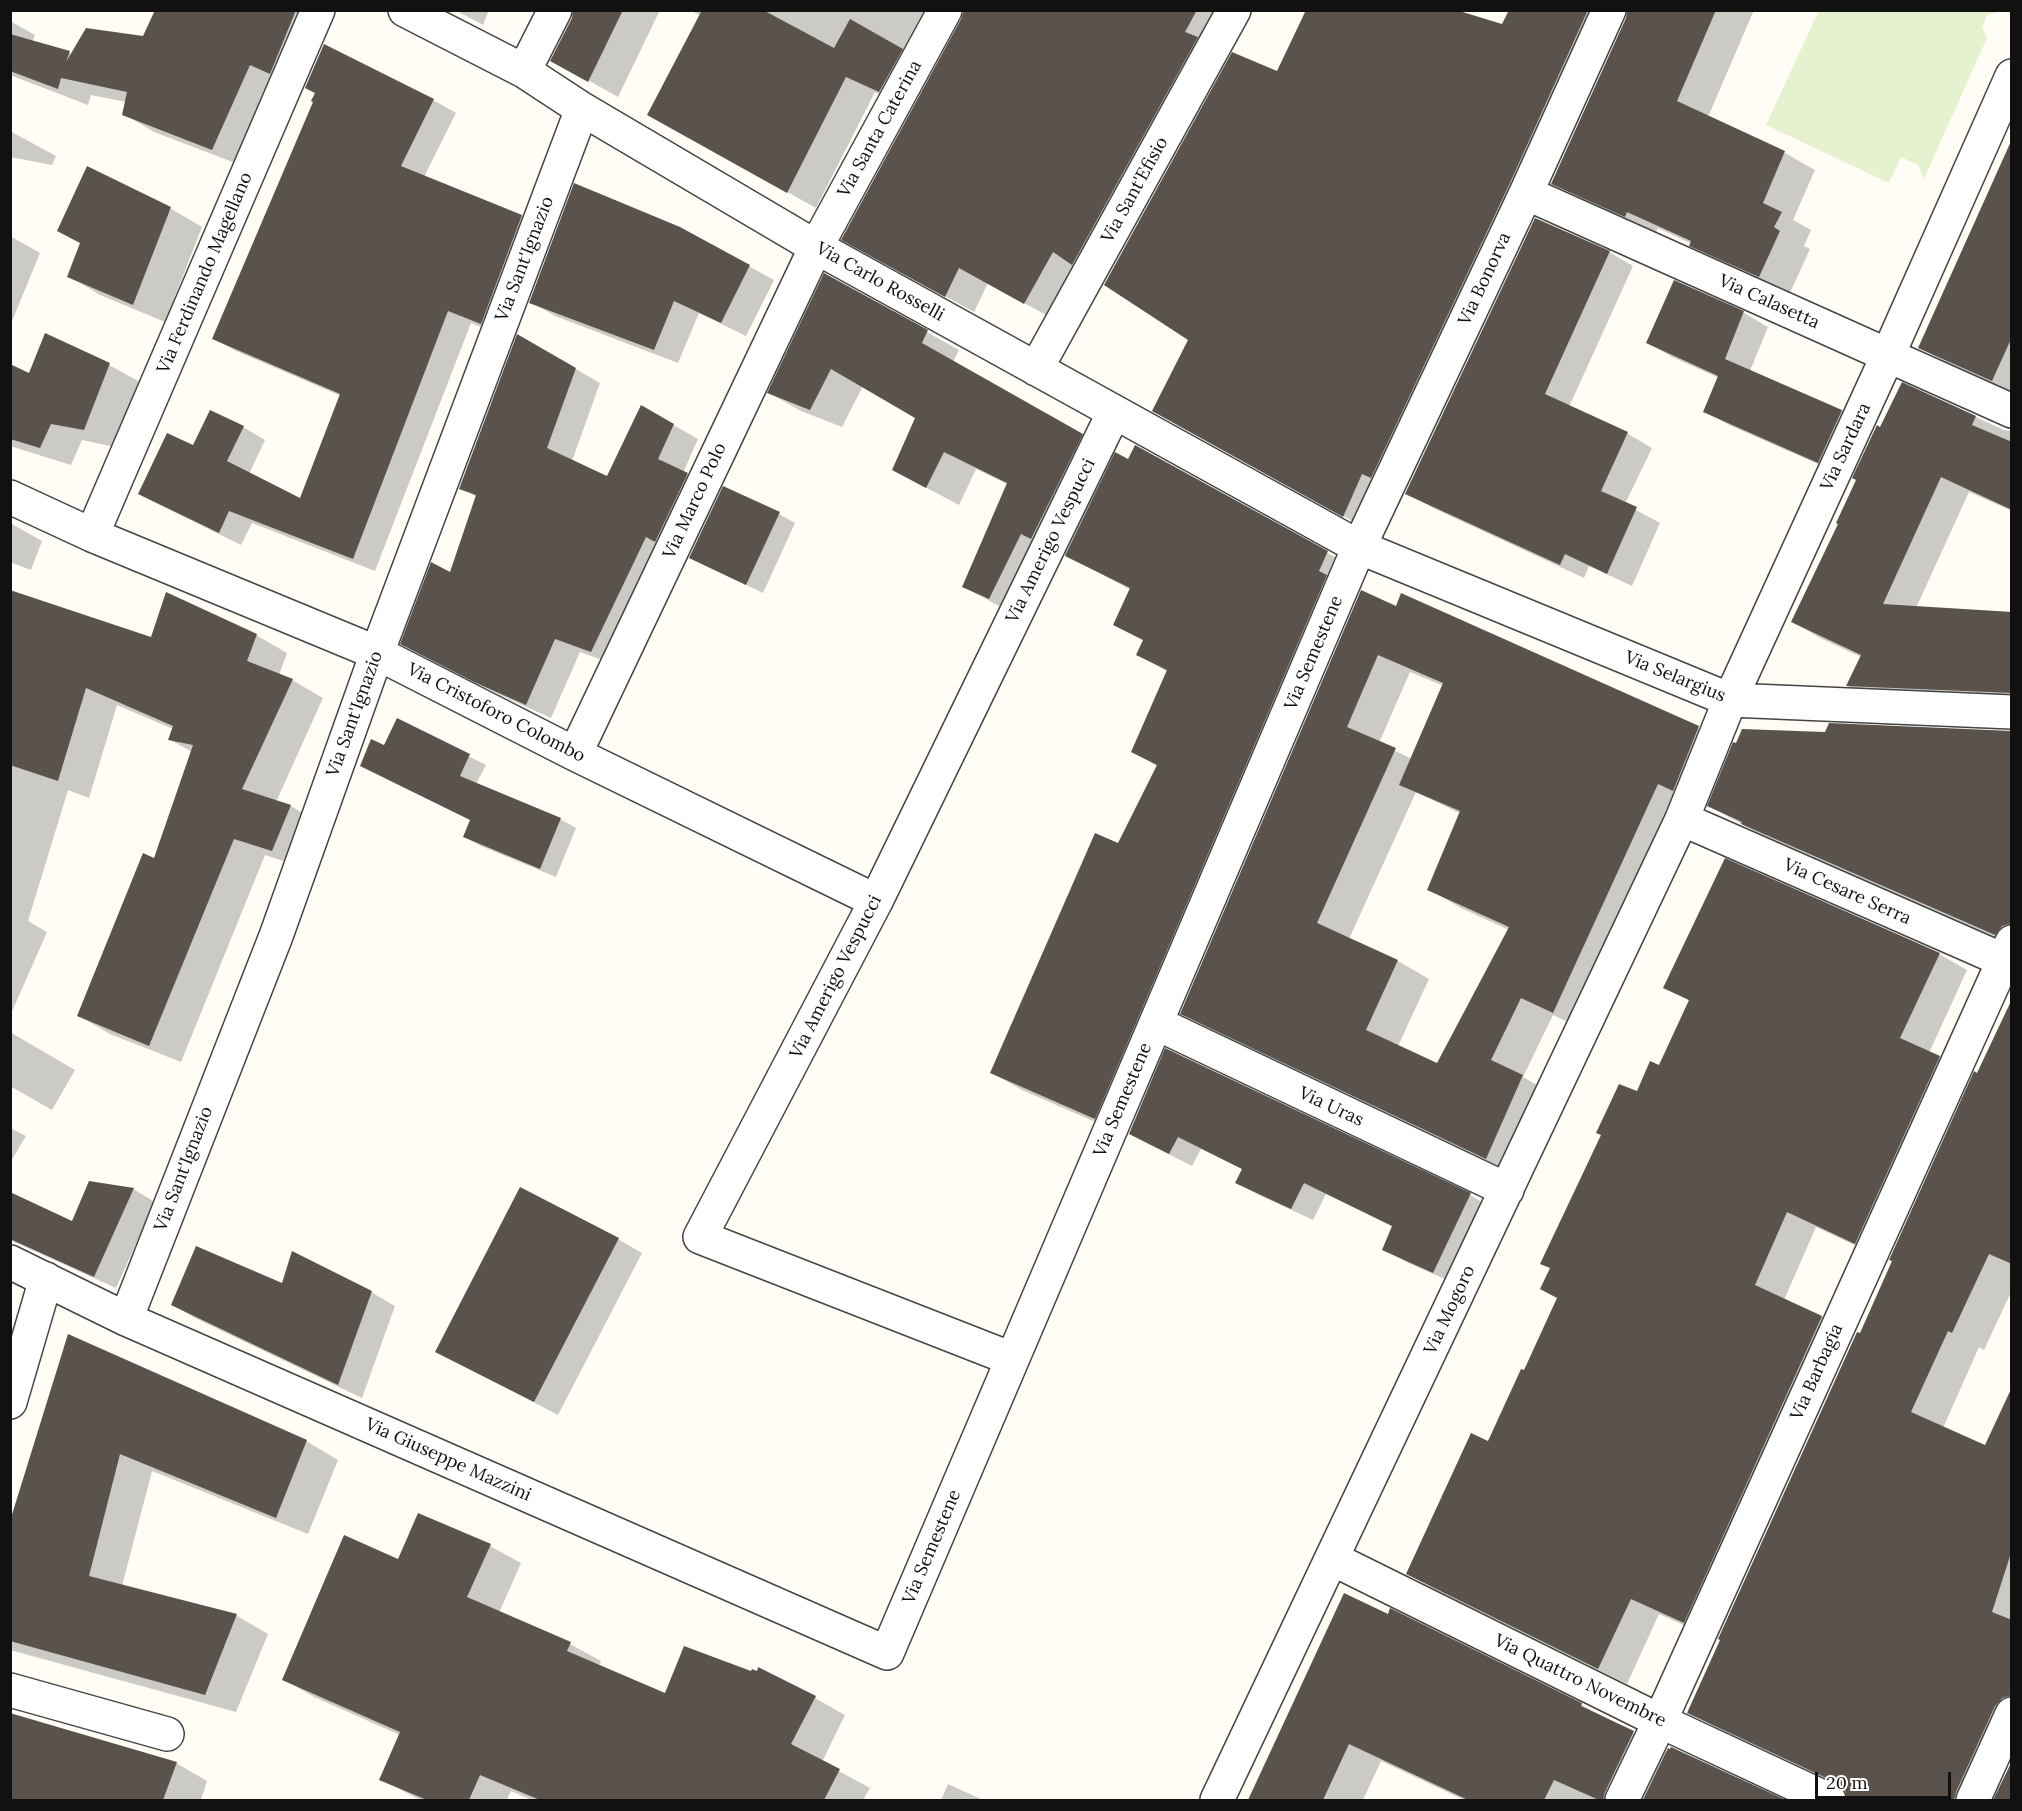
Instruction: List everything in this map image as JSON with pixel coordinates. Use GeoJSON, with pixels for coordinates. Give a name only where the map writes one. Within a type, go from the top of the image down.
{"type":"FeatureCollection","features":[{"type":"Feature","properties":{"kind":"street","name":"Via Ferdinando Magellano"},"geometry":{"type":"LineString","coordinates":[[92,535],[318,10]]}},
{"type":"Feature","properties":{"kind":"street","name":"Via Carlo Rosselli"},"geometry":{"type":"LineString","coordinates":[[405,10],[524,71],[582,109],[816,247],[1359,546]]}},
{"type":"Feature","properties":{"kind":"street"},"geometry":{"type":"LineString","coordinates":[[524,71],[555,10]]}},
{"type":"Feature","properties":{"kind":"street","name":"Via Santa Caterina"},"geometry":{"type":"LineString","coordinates":[[816,247],[945,10]]}},
{"type":"Feature","properties":{"kind":"street","name":"Via Sant'Efisio"},"geometry":{"type":"LineString","coordinates":[[1036,369],[1234,10]]}},
{"type":"Feature","properties":{"kind":"street","name":"Via Bonorva"},"geometry":{"type":"LineString","coordinates":[[1359,546],[1526,193],[1609,10]]}},
{"type":"Feature","properties":{"kind":"street","name":"Via Sardara"},"geometry":{"type":"LineString","coordinates":[[1682,819],[1730,700],[1888,356],[2012,76]]}},
{"type":"Feature","properties":{"kind":"street","name":"Via Sant'Ignazio"},"geometry":{"type":"LineString","coordinates":[[126,1319],[276,936],[377,653],[582,109]]}},
{"type":"Feature","properties":{"kind":"street","name":"Via Calasetta"},"geometry":{"type":"LineString","coordinates":[[1526,193],[2012,411]]}},
{"type":"Feature","properties":{"kind":"street","name":"Via Marco Polo"},"geometry":{"type":"LineString","coordinates":[[575,754],[816,247]]}},
{"type":"Feature","properties":{"kind":"street","name":"Via Amerigo Vespucci"},"geometry":{"type":"LineString","coordinates":[[1012,1359],[700,1238],[876,901],[1114,411]]}},
{"type":"Feature","properties":{"kind":"street","name":"Via Cristoforo Colombo"},"geometry":{"type":"LineString","coordinates":[[10,497],[92,535],[377,653],[575,754],[876,901]]}},
{"type":"Feature","properties":{"kind":"street","name":"Via Selargius"},"geometry":{"type":"LineString","coordinates":[[1359,546],[1730,700],[2012,711]]}},
{"type":"Feature","properties":{"kind":"street","name":"Via Semestene"},"geometry":{"type":"LineString","coordinates":[[887,1653],[1359,546]]}},
{"type":"Feature","properties":{"kind":"street","name":"Via Cesare Serra"},"geometry":{"type":"LineString","coordinates":[[1682,819],[2009,955]]}},
{"type":"Feature","properties":{"kind":"street","name":"Via Mogoro"},"geometry":{"type":"LineString","coordinates":[[1217,1800],[1682,819]]}},
{"type":"Feature","properties":{"kind":"street","name":"Via Barbagia"},"geometry":{"type":"LineString","coordinates":[[1622,1800],[2009,955]]}},
{"type":"Feature","properties":{"kind":"street","name":"Via Uras"},"geometry":{"type":"LineString","coordinates":[[1156,1023],[1507,1190]]}},
{"type":"Feature","properties":{"kind":"street","name":"Via Giuseppe Mazzini"},"geometry":{"type":"LineString","coordinates":[[10,1262],[126,1319],[887,1653]]}},
{"type":"Feature","properties":{"kind":"street"},"geometry":{"type":"LineString","coordinates":[[10,1402],[46,1278]]}},
{"type":"Feature","properties":{"kind":"street","name":"Via Quattro Novembre"},"geometry":{"type":"LineString","coordinates":[[1333,1558],[1660,1721],[1829,1800]]}},
{"type":"Feature","properties":{"kind":"street"},"geometry":{"type":"LineString","coordinates":[[10,1690],[167,1734]]}},
{"type":"Feature","properties":{"kind":"street"},"geometry":{"type":"LineString","coordinates":[[1973,1800],[2012,1714]]}},
{"type":"Feature","properties":{"kind":"green space"},"geometry":{"type":"Polygon","coordinates":[[[1819,10],[2001,11],[1987,15],[1982,27],[1987,38],[1924,179],[1918,165],[1901,157],[1889,183],[1766,125],[1819,10]]]}},
{"type":"Feature","properties":{"kind":"building"},"geometry":{"type":"Polygon","coordinates":[[[155,10],[296,10],[270,74],[250,65],[212,150],[122,115],[127,92],[61,78],[58,89],[10,71],[10,34],[70,51],[66,62],[86,28],[143,36],[155,10]]]}},
{"type":"Feature","properties":{"kind":"building"},"geometry":{"type":"Polygon","coordinates":[[[573,10],[623,10],[588,82],[550,61],[572,18],[573,10]]]}},
{"type":"Feature","properties":{"kind":"building"},"geometry":{"type":"Polygon","coordinates":[[[702,10],[763,10],[834,48],[850,19],[903,49],[879,92],[846,77],[787,193],[647,115],[702,10]]]}},
{"type":"Feature","properties":{"kind":"building"},"geometry":{"type":"Polygon","coordinates":[[[964,10],[1197,10],[1185,32],[1198,37],[1072,265],[1053,252],[1024,304],[959,268],[945,297],[841,240],[964,10]]]}},
{"type":"Feature","properties":{"kind":"building"},"geometry":{"type":"Polygon","coordinates":[[[1306,10],[1456,10],[1502,24],[1509,10],[1588,10],[1509,185],[1371,478],[1362,474],[1343,517],[1152,411],[1188,340],[1104,285],[1232,52],[1277,71],[1306,10]]]}},
{"type":"Feature","properties":{"kind":"building"},"geometry":{"type":"Polygon","coordinates":[[[1627,10],[1716,10],[1677,101],[1785,151],[1763,203],[1782,212],[1774,227],[1780,231],[1759,277],[1689,246],[1691,241],[1627,212],[1625,217],[1551,184],[1626,18],[1627,10]]]}},
{"type":"Feature","properties":{"kind":"building"},"geometry":{"type":"Polygon","coordinates":[[[324,44],[434,99],[401,166],[522,215],[481,324],[448,311],[353,559],[229,511],[219,533],[138,494],[167,433],[193,445],[210,410],[244,426],[227,461],[300,498],[340,394],[212,339],[313,102],[311,101],[315,93],[305,88],[324,44]]]}},
{"type":"Feature","properties":{"kind":"building"},"geometry":{"type":"Polygon","coordinates":[[[2012,139],[2012,337],[1992,381],[1918,348],[2012,139]]]}},
{"type":"Feature","properties":{"kind":"building"},"geometry":{"type":"Polygon","coordinates":[[[87,166],[171,207],[133,305],[67,277],[80,243],[57,231],[87,166]]]}},
{"type":"Feature","properties":{"kind":"building"},"geometry":{"type":"Polygon","coordinates":[[[574,183],[680,227],[750,265],[721,323],[674,301],[654,350],[529,303],[574,183]]]}},
{"type":"Feature","properties":{"kind":"building"},"geometry":{"type":"Polygon","coordinates":[[[1535,218],[1610,251],[1545,394],[1628,432],[1601,491],[1637,507],[1607,574],[1565,554],[1560,565],[1405,494],[1535,218]]]}},
{"type":"Feature","properties":{"kind":"building"},"geometry":{"type":"Polygon","coordinates":[[[824,273],[928,330],[922,343],[1083,434],[1031,539],[1021,534],[989,599],[962,587],[1007,483],[944,452],[926,488],[892,470],[915,418],[831,369],[810,410],[767,393],[824,273]]]}},
{"type":"Feature","properties":{"kind":"building"},"geometry":{"type":"Polygon","coordinates":[[[1674,280],[1744,311],[1725,359],[1842,410],[1818,463],[1703,412],[1718,376],[1646,343],[1674,280]]]}},
{"type":"Feature","properties":{"kind":"building"},"geometry":{"type":"Polygon","coordinates":[[[45,333],[110,363],[84,430],[51,424],[40,448],[10,439],[10,364],[29,373],[45,333]]]}},
{"type":"Feature","properties":{"kind":"building"},"geometry":{"type":"Polygon","coordinates":[[[517,334],[576,368],[547,448],[607,476],[641,405],[674,424],[658,459],[688,473],[655,542],[646,537],[591,652],[555,639],[526,705],[474,682],[400,644],[431,562],[450,572],[476,495],[459,489],[517,334]]]}},
{"type":"Feature","properties":{"kind":"building"},"geometry":{"type":"Polygon","coordinates":[[[1902,382],[1976,416],[1972,425],[2012,442],[2012,510],[1941,477],[1883,604],[2012,612],[2012,693],[1846,686],[1861,655],[1791,622],[1838,524],[1836,523],[1856,480],[1852,478],[1877,425],[1880,427],[1902,382]]]}},
{"type":"Feature","properties":{"kind":"building"},"geometry":{"type":"Polygon","coordinates":[[[1135,445],[1328,551],[1319,571],[1327,575],[1095,1119],[990,1073],[1095,833],[1118,843],[1157,765],[1131,752],[1167,670],[1136,655],[1143,640],[1113,625],[1130,588],[1065,556],[1115,452],[1128,459],[1135,445]]]}},
{"type":"Feature","properties":{"kind":"building"},"geometry":{"type":"Polygon","coordinates":[[[723,486],[780,512],[746,585],[689,558],[723,486]]]}},
{"type":"Feature","properties":{"kind":"building"},"geometry":{"type":"Polygon","coordinates":[[[10,590],[151,637],[166,592],[257,634],[247,661],[293,679],[242,789],[291,805],[272,851],[234,839],[149,1046],[77,1016],[143,853],[154,858],[193,745],[168,740],[173,726],[86,688],[58,781],[10,765],[10,590]]]}},
{"type":"Feature","properties":{"kind":"building"},"geometry":{"type":"Polygon","coordinates":[[[1361,590],[1396,606],[1401,593],[1699,726],[1673,791],[1658,784],[1553,1013],[1521,998],[1491,1060],[1523,1075],[1486,1159],[1180,1014],[1361,590]],[[1378,655],[1347,727],[1396,748],[1317,923],[1398,960],[1366,1030],[1437,1063],[1509,927],[1427,890],[1460,811],[1399,785],[1443,683],[1378,655]]]}},
{"type":"Feature","properties":{"kind":"building"},"geometry":{"type":"Polygon","coordinates":[[[397,718],[470,754],[460,776],[561,818],[540,869],[463,837],[470,820],[360,766],[371,739],[384,745],[397,718]]]}},
{"type":"Feature","properties":{"kind":"building"},"geometry":{"type":"Polygon","coordinates":[[[1829,723],[2012,731],[2012,923],[2002,926],[1995,935],[1741,824],[1742,822],[1707,806],[1733,742],[1736,743],[1742,729],[1825,732],[1829,723]]]}},
{"type":"Feature","properties":{"kind":"building"},"geometry":{"type":"Polygon","coordinates":[[[1725,858],[1940,953],[1900,1038],[1940,1056],[1855,1244],[1787,1212],[1755,1285],[1822,1316],[1684,1623],[1631,1599],[1598,1669],[1406,1574],[1471,1433],[1488,1441],[1557,1298],[1540,1289],[1550,1268],[1540,1264],[1601,1135],[1596,1133],[1619,1084],[1637,1091],[1650,1061],[1659,1065],[1689,1000],[1663,988],[1725,858]]]}},
{"type":"Feature","properties":{"kind":"building"},"geometry":{"type":"Polygon","coordinates":[[[2012,999],[2012,1264],[1989,1254],[1952,1333],[1948,1331],[1911,1412],[1985,1445],[2012,1387],[2012,1550],[1992,1612],[2012,1620],[2012,1695],[2002,1698],[1995,1706],[1954,1800],[1847,1800],[1845,1790],[1837,1783],[1687,1713],[1720,1640],[1718,1639],[1857,1332],[1860,1333],[1892,1261],[1889,1260],[1974,1071],[1977,1073],[2012,999]]]}},
{"type":"Feature","properties":{"kind":"building"},"geometry":{"type":"Polygon","coordinates":[[[1165,1048],[1471,1193],[1433,1273],[1382,1250],[1392,1226],[1304,1183],[1291,1209],[1235,1183],[1242,1169],[1178,1137],[1169,1154],[1129,1134],[1165,1048]]]}},
{"type":"Feature","properties":{"kind":"building"},"geometry":{"type":"Polygon","coordinates":[[[89,1181],[134,1188],[94,1277],[10,1239],[10,1192],[72,1221],[89,1181]]]}},
{"type":"Feature","properties":{"kind":"building"},"geometry":{"type":"Polygon","coordinates":[[[520,1187],[619,1238],[534,1402],[435,1352],[520,1187]]]}},
{"type":"Feature","properties":{"kind":"building"},"geometry":{"type":"Polygon","coordinates":[[[196,1246],[282,1283],[292,1251],[372,1291],[338,1385],[171,1305],[196,1246]]]}},
{"type":"Feature","properties":{"kind":"building"},"geometry":{"type":"Polygon","coordinates":[[[68,1334],[307,1440],[276,1518],[120,1454],[89,1576],[237,1614],[205,1695],[10,1641],[10,1521],[68,1334]]]}},
{"type":"Feature","properties":{"kind":"building"},"geometry":{"type":"Polygon","coordinates":[[[418,1513],[491,1544],[467,1597],[571,1642],[567,1651],[665,1693],[684,1646],[751,1671],[752,1669],[757,1671],[758,1667],[816,1696],[791,1744],[840,1769],[824,1800],[540,1800],[480,1775],[469,1800],[427,1800],[379,1780],[400,1732],[282,1680],[344,1535],[398,1559],[418,1513]]]}},
{"type":"Feature","properties":{"kind":"building"},"geometry":{"type":"Polygon","coordinates":[[[1344,1593],[1388,1614],[1390,1608],[1634,1731],[1603,1800],[1554,1780],[1544,1800],[1468,1800],[1349,1744],[1323,1800],[1248,1800],[1344,1593]]]}},
{"type":"Feature","properties":{"kind":"building"},"geometry":{"type":"Polygon","coordinates":[[[10,1713],[177,1762],[163,1800],[10,1800],[10,1713]]]}},
{"type":"Feature","properties":{"kind":"building"},"geometry":{"type":"Polygon","coordinates":[[[1671,1747],[1786,1800],[1643,1800],[1668,1748],[1671,1747]]]}},
{"type":"Feature","properties":{"kind":"building"},"geometry":{"type":"Polygon","coordinates":[[[2012,1761],[2012,1800],[1993,1800],[2012,1761]]]}}]}
